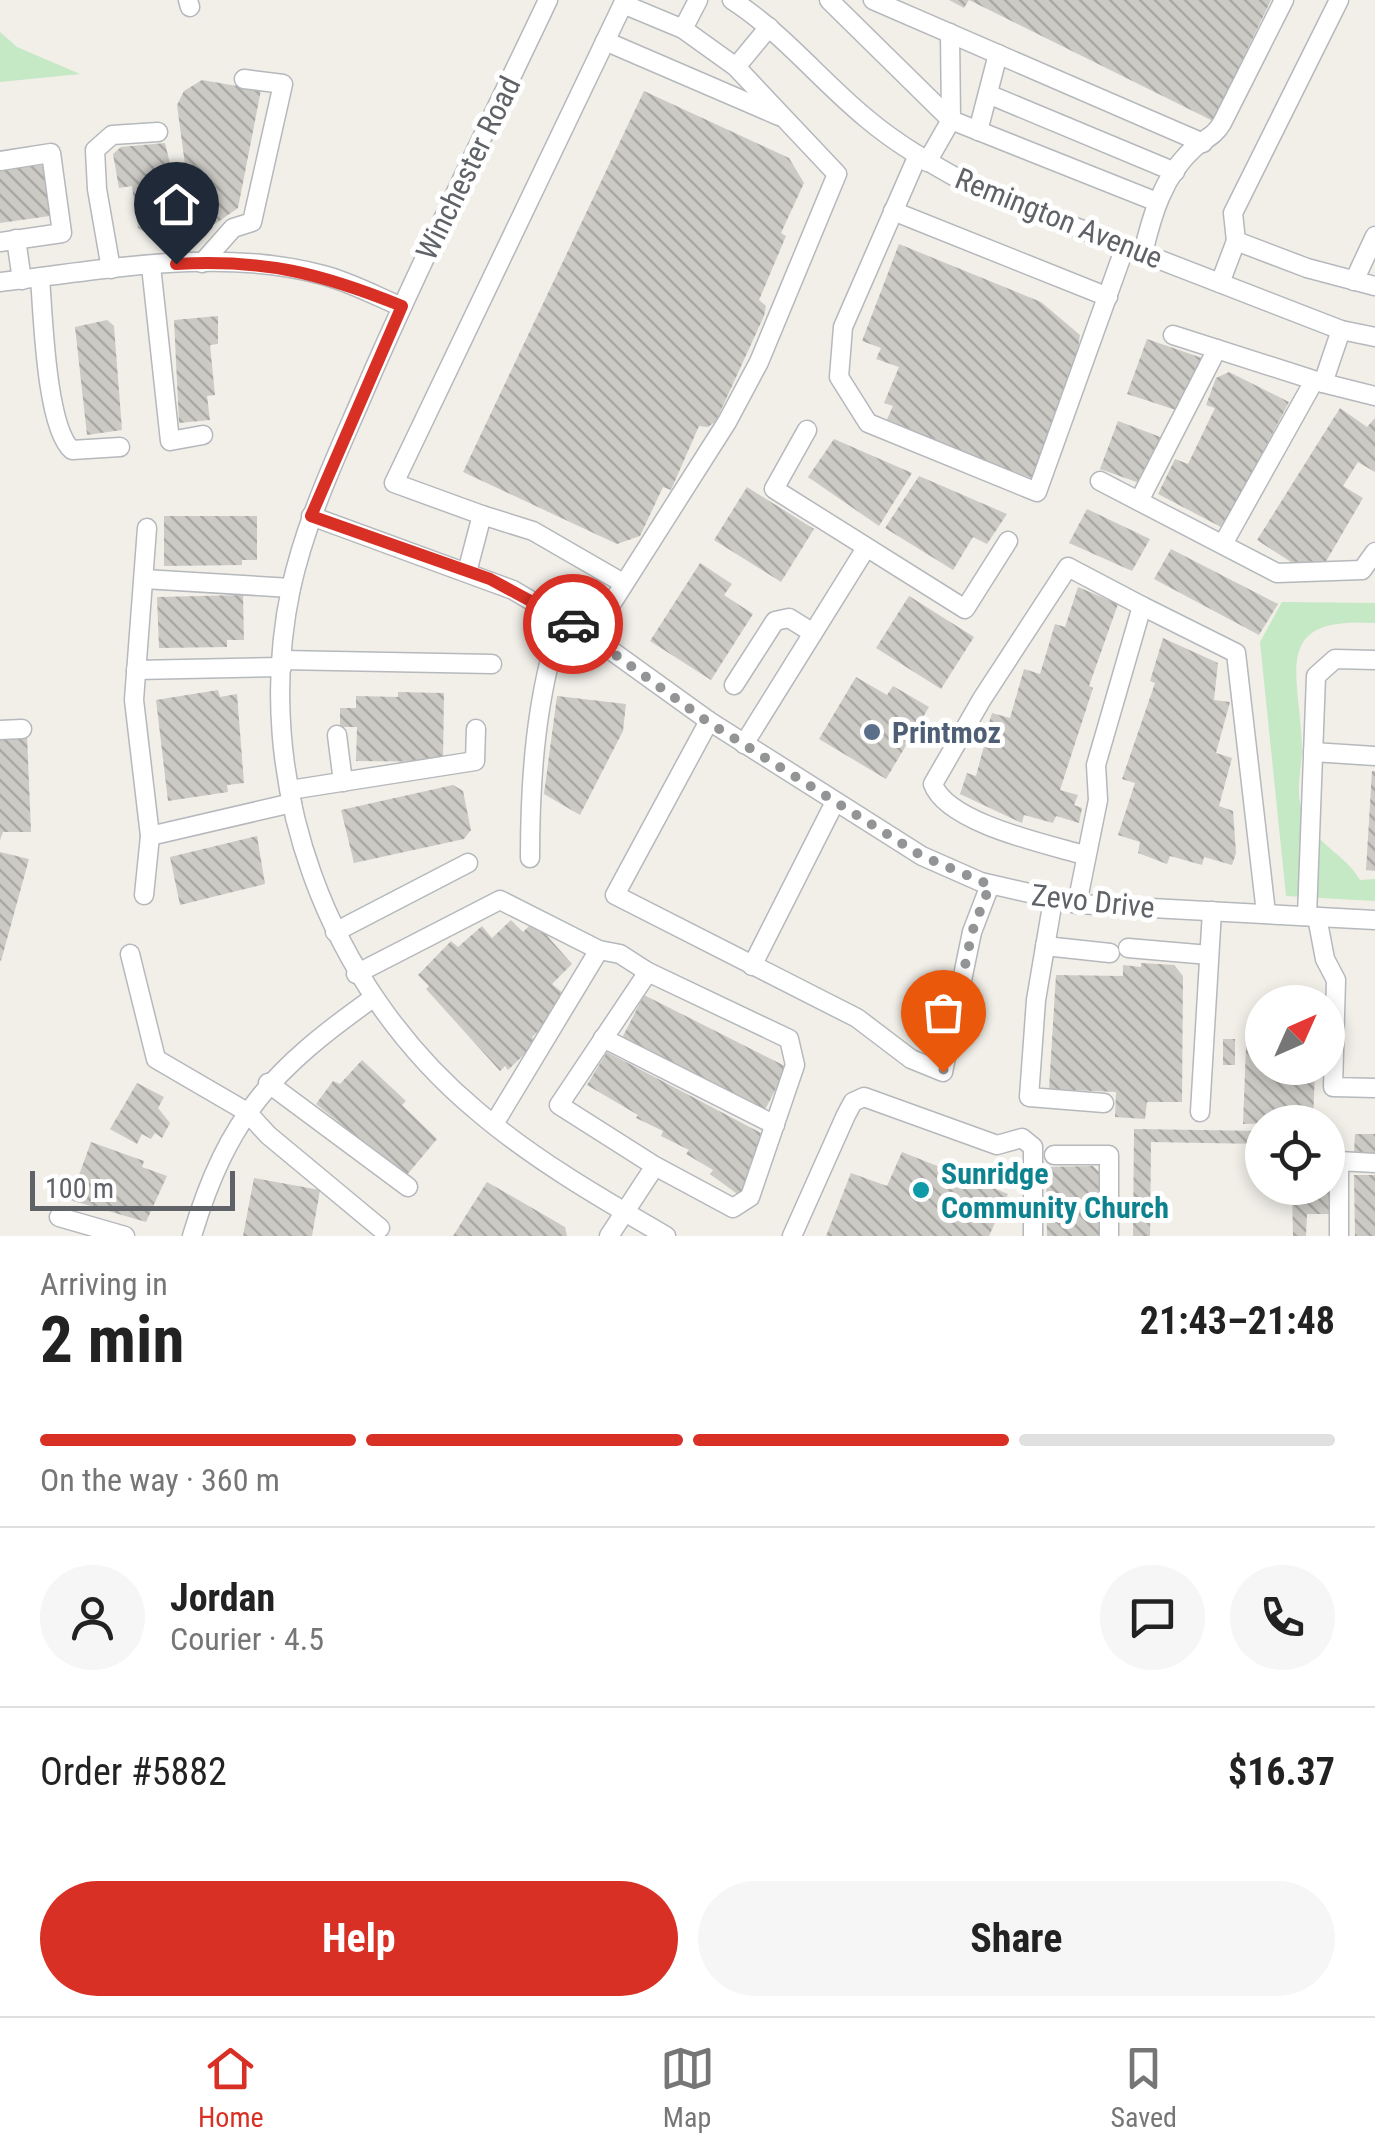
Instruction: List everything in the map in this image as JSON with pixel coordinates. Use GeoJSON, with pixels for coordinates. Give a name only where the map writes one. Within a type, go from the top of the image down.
{"type":"FeatureCollection","features":[{"type":"Feature","properties":{"kind":"street","name":"Winchester Road"},"geometry":{"type":"LineString","coordinates":[[548,0],[402,306],[311,516],[292,588],[282,663],[291,797],[313,878],[356,974],[447,1084],[494,1124],[666,1236]]}},
{"type":"Feature","properties":{"kind":"street"},"geometry":{"type":"LineString","coordinates":[[683,29],[698,0]]}},
{"type":"Feature","properties":{"kind":"street","name":"Remington Avenue"},"geometry":{"type":"LineString","coordinates":[[732,0],[769,27],[866,118],[922,158],[977,189],[1341,330],[1375,337]]}},
{"type":"Feature","properties":{"kind":"street"},"geometry":{"type":"LineString","coordinates":[[829,0],[951,120],[1158,202]]}},
{"type":"Feature","properties":{"kind":"street"},"geometry":{"type":"LineString","coordinates":[[873,0],[1202,142]]}},
{"type":"Feature","properties":{"kind":"street"},"geometry":{"type":"LineString","coordinates":[[950,33],[951,120],[922,158],[843,327],[839,377],[868,423],[1037,492],[1108,296],[1174,172],[1202,142],[1214,137],[1284,0]]}},
{"type":"Feature","properties":{"kind":"street"},"geometry":{"type":"LineString","coordinates":[[1220,282],[1236,241],[1234,213],[1339,0]]}},
{"type":"Feature","properties":{"kind":"street"},"geometry":{"type":"LineString","coordinates":[[591,636],[727,422],[759,362],[838,174],[736,67],[683,29],[624,4],[394,483],[534,531],[622,583]]}},
{"type":"Feature","properties":{"kind":"street"},"geometry":{"type":"LineString","coordinates":[[736,67],[769,27]]}},
{"type":"Feature","properties":{"kind":"street"},"geometry":{"type":"LineString","coordinates":[[605,41],[788,120]]}},
{"type":"Feature","properties":{"kind":"street"},"geometry":{"type":"LineString","coordinates":[[978,131],[998,54]]}},
{"type":"Feature","properties":{"kind":"street"},"geometry":{"type":"LineString","coordinates":[[202,263],[232,228],[252,222],[283,84],[244,79]]}},
{"type":"Feature","properties":{"kind":"street"},"geometry":{"type":"LineString","coordinates":[[988,94],[1174,172]]}},
{"type":"Feature","properties":{"kind":"street"},"geometry":{"type":"LineString","coordinates":[[111,269],[97,188],[96,150],[112,135],[158,132]]}},
{"type":"Feature","properties":{"kind":"street"},"geometry":{"type":"LineString","coordinates":[[0,161],[52,153],[62,233],[8,240],[31,279],[62,440],[72,450],[120,448]]}},
{"type":"Feature","properties":{"kind":"street"},"geometry":{"type":"LineString","coordinates":[[894,212],[1108,296]]}},
{"type":"Feature","properties":{"kind":"street"},"geometry":{"type":"LineString","coordinates":[[1354,281],[1375,236]]}},
{"type":"Feature","properties":{"kind":"street"},"geometry":{"type":"LineString","coordinates":[[1236,241],[1375,286]]}},
{"type":"Feature","properties":{"kind":"street"},"geometry":{"type":"LineString","coordinates":[[0,282],[202,263],[287,268],[325,275],[402,306]]}},
{"type":"Feature","properties":{"kind":"street"},"geometry":{"type":"LineString","coordinates":[[150,266],[170,441],[203,436]]}},
{"type":"Feature","properties":{"kind":"street"},"geometry":{"type":"LineString","coordinates":[[1223,544],[1319,382],[1341,330]]}},
{"type":"Feature","properties":{"kind":"street"},"geometry":{"type":"LineString","coordinates":[[1173,334],[1319,382],[1375,396]]}},
{"type":"Feature","properties":{"kind":"street"},"geometry":{"type":"LineString","coordinates":[[1139,501],[1217,349]]}},
{"type":"Feature","properties":{"kind":"street"},"geometry":{"type":"LineString","coordinates":[[807,430],[774,489],[965,609],[1008,541]]}},
{"type":"Feature","properties":{"kind":"street"},"geometry":{"type":"LineString","coordinates":[[1100,482],[1277,573],[1362,570],[1375,552]]}},
{"type":"Feature","properties":{"kind":"street"},"geometry":{"type":"LineString","coordinates":[[467,572],[482,515]]}},
{"type":"Feature","properties":{"kind":"street","name":"Zevo Drive"},"geometry":{"type":"LineString","coordinates":[[311,516],[513,590],[591,636],[708,722],[922,856],[990,885],[1078,904],[1375,920]]}},
{"type":"Feature","properties":{"kind":"street"},"geometry":{"type":"LineString","coordinates":[[144,896],[150,836],[134,700],[147,528]]}},
{"type":"Feature","properties":{"kind":"street"},"geometry":{"type":"LineString","coordinates":[[744,744],[866,548]]}},
{"type":"Feature","properties":{"kind":"street"},"geometry":{"type":"LineString","coordinates":[[1084,856],[960,813],[938,798],[933,784],[982,699],[1068,567],[1236,653],[1266,913]]}},
{"type":"Feature","properties":{"kind":"street"},"geometry":{"type":"LineString","coordinates":[[144,579],[292,588]]}},
{"type":"Feature","properties":{"kind":"street"},"geometry":{"type":"LineString","coordinates":[[1078,904],[1084,856],[1098,800],[1096,765],[1142,606]]}},
{"type":"Feature","properties":{"kind":"street"},"geometry":{"type":"LineString","coordinates":[[530,858],[530,795],[544,670],[562,618]]}},
{"type":"Feature","properties":{"kind":"street"},"geometry":{"type":"LineString","coordinates":[[734,685],[775,621],[789,618],[813,633]]}},
{"type":"Feature","properties":{"kind":"street"},"geometry":{"type":"LineString","coordinates":[[1375,660],[1335,658],[1316,676],[1312,916],[1336,980],[1333,1087],[1375,1088]]}},
{"type":"Feature","properties":{"kind":"street"},"geometry":{"type":"LineString","coordinates":[[136,670],[282,663],[492,664]]}},
{"type":"Feature","properties":{"kind":"street"},"geometry":{"type":"LineString","coordinates":[[708,722],[615,896],[857,1018],[911,1059],[943,1072],[972,932],[990,885]]}},
{"type":"Feature","properties":{"kind":"street"},"geometry":{"type":"LineString","coordinates":[[0,730],[22,729]]}},
{"type":"Feature","properties":{"kind":"street"},"geometry":{"type":"LineString","coordinates":[[150,836],[343,782],[475,761],[476,729]]}},
{"type":"Feature","properties":{"kind":"street"},"geometry":{"type":"LineString","coordinates":[[337,735],[343,782]]}},
{"type":"Feature","properties":{"kind":"street"},"geometry":{"type":"LineString","coordinates":[[1314,752],[1375,756]]}},
{"type":"Feature","properties":{"kind":"street"},"geometry":{"type":"LineString","coordinates":[[752,966],[836,802]]}},
{"type":"Feature","properties":{"kind":"street"},"geometry":{"type":"LineString","coordinates":[[335,932],[468,863]]}},
{"type":"Feature","properties":{"kind":"street"},"geometry":{"type":"LineString","coordinates":[[356,974],[500,900],[598,950],[620,954],[648,972],[789,1039],[795,1065],[775,1125],[750,1197],[732,1208],[656,1166],[559,1104],[648,972]]}},
{"type":"Feature","properties":{"kind":"street"},"geometry":{"type":"LineString","coordinates":[[1054,900],[1045,946],[1029,1097],[1104,1103]]}},
{"type":"Feature","properties":{"kind":"street"},"geometry":{"type":"LineString","coordinates":[[1200,1112],[1212,911]]}},
{"type":"Feature","properties":{"kind":"street"},"geometry":{"type":"LineString","coordinates":[[1045,946],[1209,955]]}},
{"type":"Feature","properties":{"kind":"street"},"geometry":{"type":"LineString","coordinates":[[494,1124],[598,950]]}},
{"type":"Feature","properties":{"kind":"street"},"geometry":{"type":"LineString","coordinates":[[130,954],[156,1059],[247,1112],[268,1136],[380,1228]]}},
{"type":"Feature","properties":{"kind":"street"},"geometry":{"type":"LineString","coordinates":[[192,1236],[206,1188],[247,1112],[268,1083],[309,1044],[374,998]]}},
{"type":"Feature","properties":{"kind":"street"},"geometry":{"type":"LineString","coordinates":[[603,1038],[775,1125]]}},
{"type":"Feature","properties":{"kind":"street"},"geometry":{"type":"LineString","coordinates":[[268,1083],[408,1187]]}},
{"type":"Feature","properties":{"kind":"street"},"geometry":{"type":"LineString","coordinates":[[792,1236],[846,1114],[853,1102],[864,1097],[997,1145],[1022,1138],[1032,1147],[1034,1236]]}},
{"type":"Feature","properties":{"kind":"street"},"geometry":{"type":"LineString","coordinates":[[1054,1155],[1109,1155],[1109,1236]]}},
{"type":"Feature","properties":{"kind":"street"},"geometry":{"type":"LineString","coordinates":[[1338,1236],[1339,1161],[1375,1163]]}},
{"type":"Feature","properties":{"kind":"street"},"geometry":{"type":"LineString","coordinates":[[609,1236],[656,1166]]}},
{"type":"Feature","properties":{"kind":"street"},"geometry":{"type":"LineString","coordinates":[[59,1217],[125,1236]]}},
{"type":"Feature","properties":{"kind":"green space"},"geometry":{"type":"Polygon","coordinates":[[[0,32],[17,47],[80,74],[0,82],[0,32]]]}},
{"type":"Feature","properties":{"kind":"green space"},"geometry":{"type":"Polygon","coordinates":[[[1282,602],[1375,603],[1375,623],[1341,623],[1319,629],[1305,640],[1296,674],[1302,810],[1313,831],[1360,880],[1375,879],[1375,901],[1286,896],[1260,642],[1282,602]]]}},
{"type":"Feature","properties":{"kind":"building"},"geometry":{"type":"Polygon","coordinates":[[[949,0],[969,0],[964,8],[949,0]]]}},
{"type":"Feature","properties":{"kind":"building"},"geometry":{"type":"Polygon","coordinates":[[[969,0],[1271,0],[1213,121],[969,0]]]}},
{"type":"Feature","properties":{"kind":"building"},"geometry":{"type":"Polygon","coordinates":[[[202,80],[261,90],[238,208],[215,224],[193,224],[177,105],[184,91],[202,80]]]}},
{"type":"Feature","properties":{"kind":"building"},"geometry":{"type":"Polygon","coordinates":[[[644,91],[789,158],[804,183],[781,233],[786,236],[759,300],[766,306],[764,316],[716,421],[708,427],[699,426],[671,490],[663,487],[640,536],[617,544],[463,472],[644,91]]]}},
{"type":"Feature","properties":{"kind":"building"},"geometry":{"type":"Polygon","coordinates":[[[165,143],[184,222],[178,229],[146,233],[138,228],[132,186],[119,188],[113,154],[121,147],[165,143]]]}},
{"type":"Feature","properties":{"kind":"building"},"geometry":{"type":"Polygon","coordinates":[[[41,165],[47,169],[53,207],[50,216],[0,223],[0,169],[41,165]]]}},
{"type":"Feature","properties":{"kind":"building"},"geometry":{"type":"Polygon","coordinates":[[[899,244],[1041,302],[1080,335],[1070,400],[1037,480],[885,424],[893,406],[884,403],[899,367],[876,359],[881,348],[862,341],[899,244]]]}},
{"type":"Feature","properties":{"kind":"building"},"geometry":{"type":"Polygon","coordinates":[[[218,316],[218,344],[210,345],[215,395],[207,396],[210,420],[179,423],[174,320],[218,316]]]}},
{"type":"Feature","properties":{"kind":"building"},"geometry":{"type":"Polygon","coordinates":[[[107,320],[114,326],[122,430],[87,435],[75,327],[107,320]]]}},
{"type":"Feature","properties":{"kind":"building"},"geometry":{"type":"Polygon","coordinates":[[[1147,339],[1202,358],[1179,411],[1127,394],[1147,339]]]}},
{"type":"Feature","properties":{"kind":"building"},"geometry":{"type":"Polygon","coordinates":[[[1229,372],[1289,402],[1223,528],[1158,494],[1175,459],[1188,464],[1215,408],[1206,405],[1216,378],[1229,372]]]}},
{"type":"Feature","properties":{"kind":"building"},"geometry":{"type":"Polygon","coordinates":[[[1340,408],[1367,427],[1375,418],[1375,472],[1358,462],[1343,486],[1363,498],[1321,570],[1302,569],[1257,540],[1340,408]]]}},
{"type":"Feature","properties":{"kind":"building"},"geometry":{"type":"Polygon","coordinates":[[[1118,421],[1163,438],[1145,485],[1100,469],[1118,421]]]}},
{"type":"Feature","properties":{"kind":"building"},"geometry":{"type":"Polygon","coordinates":[[[834,439],[912,473],[879,526],[808,477],[834,439]]]}},
{"type":"Feature","properties":{"kind":"building"},"geometry":{"type":"Polygon","coordinates":[[[919,476],[1007,514],[987,544],[973,537],[953,570],[885,528],[919,476]]]}},
{"type":"Feature","properties":{"kind":"building"},"geometry":{"type":"Polygon","coordinates":[[[747,487],[814,529],[781,582],[714,540],[747,487]]]}},
{"type":"Feature","properties":{"kind":"building"},"geometry":{"type":"Polygon","coordinates":[[[1087,509],[1150,539],[1132,571],[1069,543],[1087,509]]]}},
{"type":"Feature","properties":{"kind":"building"},"geometry":{"type":"Polygon","coordinates":[[[164,516],[257,516],[257,560],[242,560],[242,565],[164,566],[164,516]]]}},
{"type":"Feature","properties":{"kind":"building"},"geometry":{"type":"Polygon","coordinates":[[[1171,549],[1278,604],[1259,635],[1154,579],[1171,549]]]}},
{"type":"Feature","properties":{"kind":"building"},"geometry":{"type":"Polygon","coordinates":[[[700,563],[732,584],[724,595],[753,614],[711,680],[650,641],[700,563]]]}},
{"type":"Feature","properties":{"kind":"building"},"geometry":{"type":"Polygon","coordinates":[[[1078,587],[1118,604],[1089,686],[1093,688],[1060,790],[1078,795],[1074,805],[1082,808],[1079,823],[1056,816],[1053,823],[1024,815],[1022,823],[960,794],[967,773],[976,776],[984,746],[988,747],[994,727],[988,726],[992,713],[1010,718],[1024,669],[1040,674],[1055,624],[1065,627],[1078,587]]]}},
{"type":"Feature","properties":{"kind":"building"},"geometry":{"type":"Polygon","coordinates":[[[243,595],[244,640],[227,640],[227,647],[159,648],[157,597],[243,595]]]}},
{"type":"Feature","properties":{"kind":"building"},"geometry":{"type":"Polygon","coordinates":[[[909,596],[974,637],[941,689],[876,648],[909,596]]]}},
{"type":"Feature","properties":{"kind":"building"},"geometry":{"type":"Polygon","coordinates":[[[1163,638],[1218,663],[1214,700],[1230,702],[1216,753],[1232,758],[1219,806],[1233,811],[1236,853],[1232,865],[1204,857],[1202,865],[1170,856],[1167,864],[1138,853],[1140,842],[1118,835],[1135,783],[1122,779],[1155,683],[1150,681],[1163,638]]]}},
{"type":"Feature","properties":{"kind":"building"},"geometry":{"type":"Polygon","coordinates":[[[856,677],[887,695],[893,686],[929,707],[886,779],[819,739],[856,677]]]}},
{"type":"Feature","properties":{"kind":"building"},"geometry":{"type":"Polygon","coordinates":[[[218,690],[220,697],[237,694],[244,783],[227,785],[228,792],[168,801],[156,700],[218,690]]]}},
{"type":"Feature","properties":{"kind":"building"},"geometry":{"type":"Polygon","coordinates":[[[398,692],[444,693],[443,762],[356,761],[357,727],[340,727],[340,708],[356,708],[356,696],[398,697],[398,692]]]}},
{"type":"Feature","properties":{"kind":"building"},"geometry":{"type":"Polygon","coordinates":[[[557,696],[626,704],[623,731],[580,815],[544,794],[557,696]]]}},
{"type":"Feature","properties":{"kind":"building"},"geometry":{"type":"Polygon","coordinates":[[[27,735],[31,832],[3,832],[0,840],[0,738],[27,735]]]}},
{"type":"Feature","properties":{"kind":"building"},"geometry":{"type":"Polygon","coordinates":[[[1375,771],[1375,871],[1366,870],[1375,771]]]}},
{"type":"Feature","properties":{"kind":"building"},"geometry":{"type":"Polygon","coordinates":[[[453,785],[463,791],[471,830],[464,839],[354,863],[341,810],[453,785]]]}},
{"type":"Feature","properties":{"kind":"building"},"geometry":{"type":"Polygon","coordinates":[[[257,836],[265,884],[180,905],[170,857],[257,836]]]}},
{"type":"Feature","properties":{"kind":"building"},"geometry":{"type":"Polygon","coordinates":[[[0,852],[29,859],[1,961],[0,960],[0,852]]]}},
{"type":"Feature","properties":{"kind":"building"},"geometry":{"type":"Polygon","coordinates":[[[511,920],[523,932],[534,921],[572,964],[552,984],[565,995],[551,1009],[556,1014],[532,1037],[537,1042],[508,1070],[505,1066],[500,1071],[426,989],[429,986],[418,975],[451,941],[458,947],[482,926],[492,938],[511,920]]]}},
{"type":"Feature","properties":{"kind":"building"},"geometry":{"type":"Polygon","coordinates":[[[1141,963],[1174,965],[1183,976],[1182,1102],[1147,1102],[1145,1119],[1115,1117],[1116,1092],[1049,1089],[1056,975],[1123,976],[1123,965],[1141,967],[1141,963]]]}},
{"type":"Feature","properties":{"kind":"building"},"geometry":{"type":"Polygon","coordinates":[[[644,995],[787,1067],[765,1110],[622,1038],[644,995]]]}},
{"type":"Feature","properties":{"kind":"building"},"geometry":{"type":"Polygon","coordinates":[[[1223,1039],[1235,1039],[1235,1065],[1223,1065],[1223,1039]]]}},
{"type":"Feature","properties":{"kind":"building"},"geometry":{"type":"Polygon","coordinates":[[[607,1052],[761,1133],[740,1196],[710,1174],[713,1170],[686,1154],[689,1150],[661,1136],[663,1131],[587,1085],[607,1052]]]}},
{"type":"Feature","properties":{"kind":"building"},"geometry":{"type":"Polygon","coordinates":[[[362,1060],[406,1101],[402,1105],[437,1139],[406,1176],[316,1104],[333,1081],[340,1084],[362,1060]]]}},
{"type":"Feature","properties":{"kind":"building"},"geometry":{"type":"Polygon","coordinates":[[[1245,1072],[1245,1085],[1314,1085],[1314,1105],[1245,1105],[1243,1124],[1245,1072]]]}},
{"type":"Feature","properties":{"kind":"building"},"geometry":{"type":"Polygon","coordinates":[[[137,1083],[164,1097],[158,1108],[170,1123],[162,1138],[155,1133],[151,1139],[142,1134],[137,1144],[110,1129],[137,1083]]]}},
{"type":"Feature","properties":{"kind":"building"},"geometry":{"type":"Polygon","coordinates":[[[1134,1129],[1245,1131],[1245,1144],[1151,1142],[1150,1236],[1133,1236],[1134,1129]]]}},
{"type":"Feature","properties":{"kind":"building"},"geometry":{"type":"Polygon","coordinates":[[[1355,1134],[1375,1134],[1375,1154],[1354,1153],[1355,1134]]]}},
{"type":"Feature","properties":{"kind":"building"},"geometry":{"type":"Polygon","coordinates":[[[91,1142],[144,1161],[142,1167],[167,1176],[146,1222],[70,1200],[91,1142]]]}},
{"type":"Feature","properties":{"kind":"building","name":"Sunridge Community Church"},"geometry":{"type":"Polygon","coordinates":[[[902,1152],[1008,1194],[989,1236],[826,1236],[851,1173],[887,1186],[902,1152]]]}},
{"type":"Feature","properties":{"kind":"building"},"geometry":{"type":"Polygon","coordinates":[[[1093,1166],[1102,1175],[1101,1236],[1047,1236],[1046,1167],[1093,1166]]]}},
{"type":"Feature","properties":{"kind":"building"},"geometry":{"type":"Polygon","coordinates":[[[1354,1175],[1375,1175],[1375,1236],[1355,1236],[1354,1175]]]}},
{"type":"Feature","properties":{"kind":"building"},"geometry":{"type":"Polygon","coordinates":[[[254,1178],[320,1190],[312,1236],[243,1236],[254,1178]]]}},
{"type":"Feature","properties":{"kind":"building"},"geometry":{"type":"Polygon","coordinates":[[[487,1182],[565,1227],[567,1236],[453,1236],[487,1182]]]}},
{"type":"Feature","properties":{"kind":"building"},"geometry":{"type":"Polygon","coordinates":[[[1292,1205],[1332,1205],[1332,1214],[1307,1214],[1306,1236],[1293,1236],[1292,1205]]]}},
{"type":"Feature","properties":{"kind":"way so far"},"geometry":{"type":"LineString","coordinates":[[573,624],[708,722],[922,856],[990,885],[972,932],[943,1072]]}},
{"type":"Feature","properties":{"kind":"place","name":"Printmoz"},"geometry":{"type":"Point","coordinates":[872,732]}},
{"type":"Feature","properties":{"kind":"place","name":"Sunridge Community Church"},"geometry":{"type":"Point","coordinates":[921,1190]}},
{"type":"Feature","properties":{"kind":"route"},"geometry":{"type":"LineString","coordinates":[[176,264],[287,268],[325,275],[402,306],[311,516],[490,579],[573,624]]}}]}
